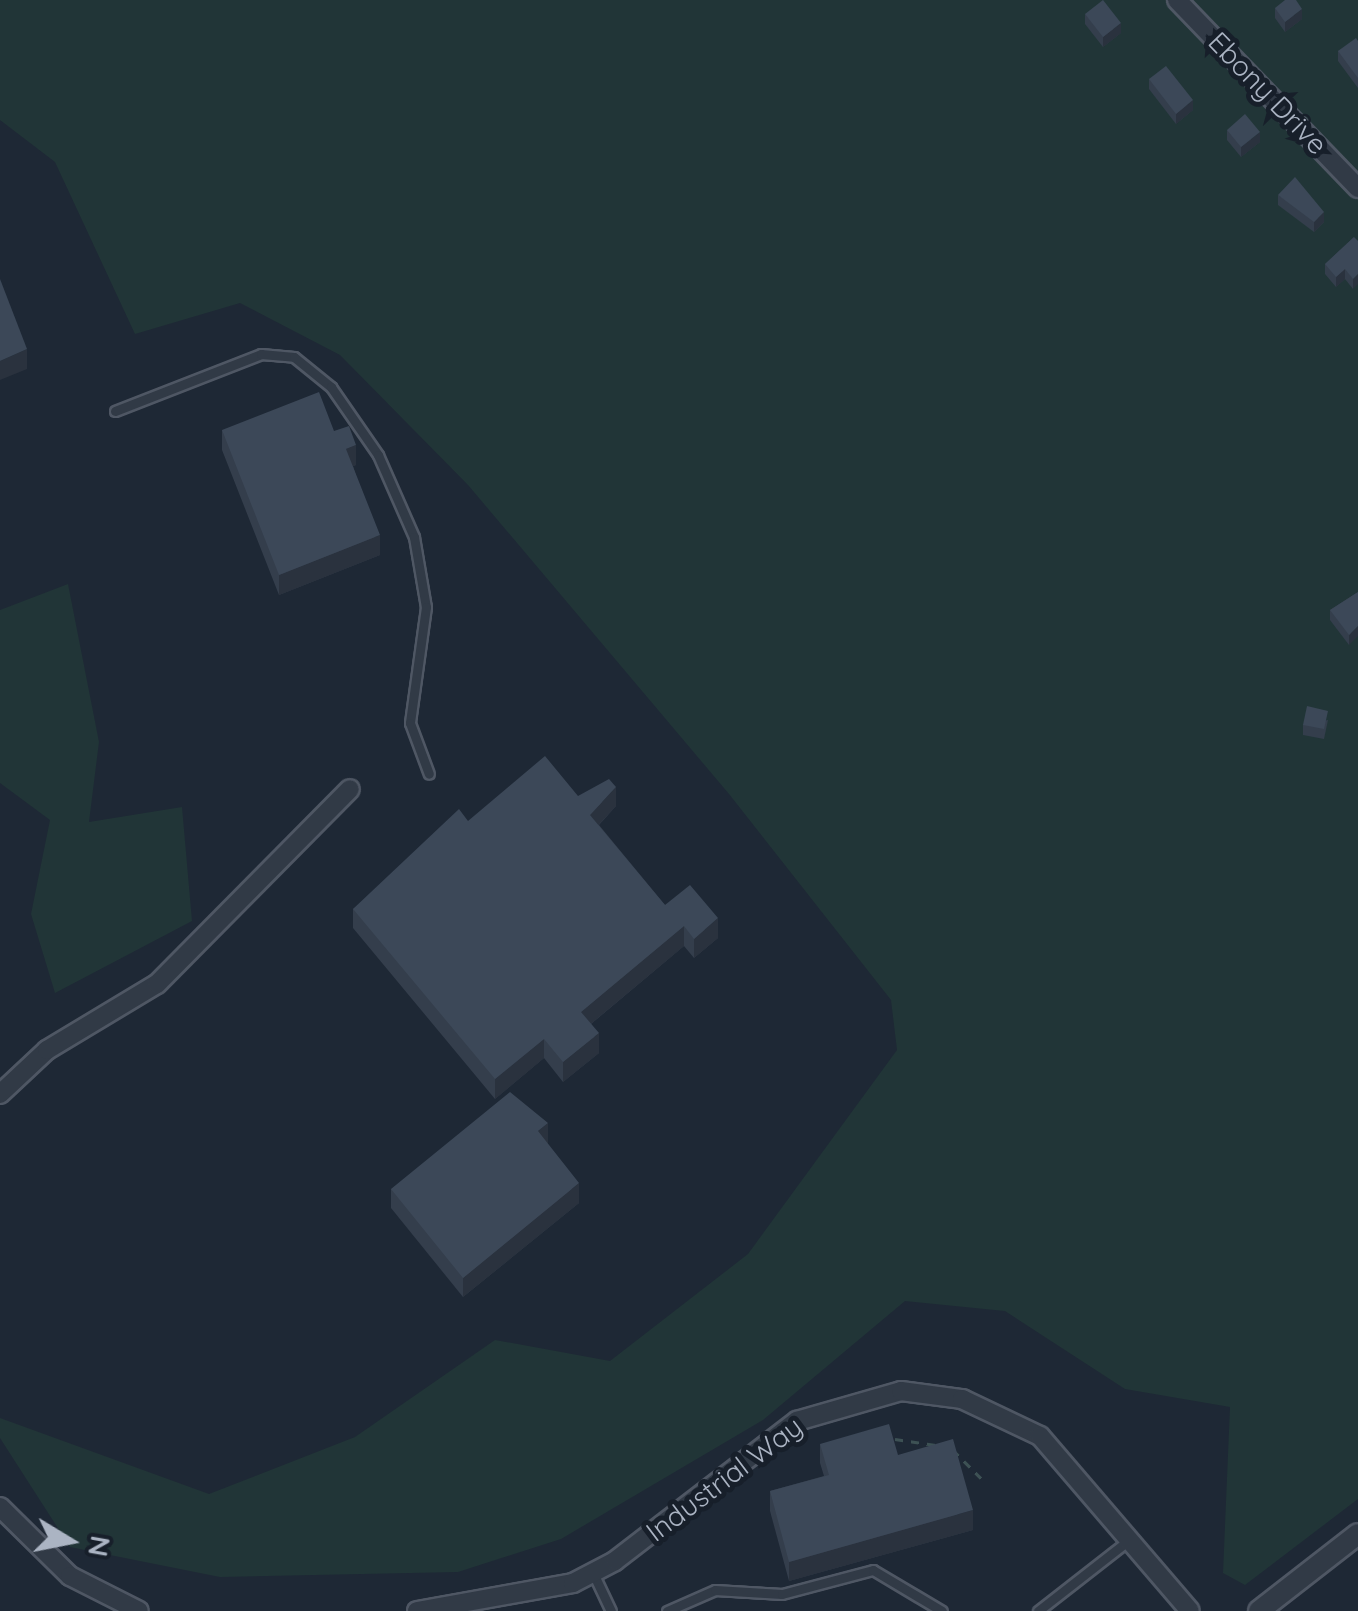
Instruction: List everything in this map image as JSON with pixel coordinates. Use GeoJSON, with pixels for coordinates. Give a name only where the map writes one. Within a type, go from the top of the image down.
{"type":"FeatureCollection","features":[{"type":"Feature","properties":{"kind":"street","name":"Ebony Drive"},"geometry":{"type":"LineString","coordinates":[[1177,0],[1358,188]]}},
{"type":"Feature","properties":{"kind":"street"},"geometry":{"type":"LineString","coordinates":[[0,1094],[47,1050],[157,984],[350,789]]}},
{"type":"Feature","properties":{"kind":"street","name":"Industrial Way"},"geometry":{"type":"LineString","coordinates":[[417,1611],[520,1598],[593,1573],[797,1421],[901,1392],[962,1399],[1018,1422],[1063,1457],[1190,1611]]}},
{"type":"Feature","properties":{"kind":"street"},"geometry":{"type":"LineString","coordinates":[[0,1507],[70,1576],[139,1611]]}},
{"type":"Feature","properties":{"kind":"street"},"geometry":{"type":"LineString","coordinates":[[1259,1611],[1358,1534]]}},
{"type":"Feature","properties":{"kind":"lane"},"geometry":{"type":"LineString","coordinates":[[115,412],[261,354],[294,358],[332,387],[378,455],[414,537],[426,608],[410,723],[429,774]]}},
{"type":"Feature","properties":{"kind":"lane"},"geometry":{"type":"LineString","coordinates":[[1038,1611],[1131,1538]]}},
{"type":"Feature","properties":{"kind":"lane"},"geometry":{"type":"LineString","coordinates":[[667,1611],[714,1590],[782,1594],[872,1570],[942,1611]]}},
{"type":"Feature","properties":{"kind":"lane"},"geometry":{"type":"LineString","coordinates":[[593,1573],[611,1611]]}},
{"type":"Feature","properties":{"kind":"path"},"geometry":{"type":"LineString","coordinates":[[880,1440],[954,1450],[983,1480]]}},
{"type":"Feature","properties":{"kind":"green space"},"geometry":{"type":"Polygon","coordinates":[[[0,0],[1358,0],[1358,1499],[1245,1585],[1223,1573],[1230,1407],[1125,1389],[1005,1311],[905,1301],[763,1420],[561,1539],[458,1572],[220,1577],[70,1547],[0,1438],[0,1418],[209,1494],[355,1437],[495,1340],[610,1361],[748,1254],[897,1050],[891,1000],[729,794],[468,485],[340,355],[240,303],[135,334],[55,162],[0,120],[0,0]]]}},
{"type":"Feature","properties":{"kind":"green space"},"geometry":{"type":"Polygon","coordinates":[[[68,584],[99,742],[89,822],[182,807],[192,921],[55,993],[31,914],[50,820],[0,783],[0,610],[68,584]]]}},
{"type":"Feature","properties":{"kind":"building"},"geometry":{"type":"Polygon","coordinates":[[[1103,0],[1121,23],[1103,37],[1085,14],[1103,0]]]}},
{"type":"Feature","properties":{"kind":"building"},"geometry":{"type":"Polygon","coordinates":[[[1285,0],[1296,0],[1302,9],[1285,22],[1275,8],[1285,0]]]}},
{"type":"Feature","properties":{"kind":"building"},"geometry":{"type":"Polygon","coordinates":[[[1356,38],[1358,41],[1358,78],[1338,51],[1356,38]]]}},
{"type":"Feature","properties":{"kind":"building"},"geometry":{"type":"Polygon","coordinates":[[[1166,66],[1193,100],[1176,114],[1149,79],[1166,66]]]}},
{"type":"Feature","properties":{"kind":"building"},"geometry":{"type":"Polygon","coordinates":[[[1245,114],[1260,132],[1241,147],[1227,130],[1245,114]]]}},
{"type":"Feature","properties":{"kind":"building"},"geometry":{"type":"Polygon","coordinates":[[[1295,177],[1324,212],[1314,222],[1278,195],[1295,177]]]}},
{"type":"Feature","properties":{"kind":"building"},"geometry":{"type":"Polygon","coordinates":[[[1354,237],[1358,241],[1358,274],[1353,279],[1345,269],[1336,277],[1325,264],[1354,237]]]}},
{"type":"Feature","properties":{"kind":"building"},"geometry":{"type":"Polygon","coordinates":[[[0,279],[27,349],[0,361],[0,279]]]}},
{"type":"Feature","properties":{"kind":"building"},"geometry":{"type":"Polygon","coordinates":[[[319,392],[334,431],[349,426],[356,445],[346,449],[380,535],[279,575],[222,430],[319,392]]]}},
{"type":"Feature","properties":{"kind":"building"},"geometry":{"type":"Polygon","coordinates":[[[1358,592],[1358,626],[1349,635],[1330,610],[1358,592]]]}},
{"type":"Feature","properties":{"kind":"building"},"geometry":{"type":"Polygon","coordinates":[[[1307,706],[1328,711],[1324,729],[1303,725],[1307,706]]]}},
{"type":"Feature","properties":{"kind":"building"},"geometry":{"type":"Polygon","coordinates":[[[545,756],[578,796],[609,779],[616,787],[590,815],[665,905],[690,885],[718,918],[694,939],[684,926],[581,1012],[599,1033],[563,1062],[544,1039],[495,1079],[353,909],[459,809],[468,821],[545,756]]]}},
{"type":"Feature","properties":{"kind":"building"},"geometry":{"type":"Polygon","coordinates":[[[510,1092],[548,1123],[538,1131],[579,1183],[463,1278],[391,1189],[510,1092]]]}},
{"type":"Feature","properties":{"kind":"building"},"geometry":{"type":"Polygon","coordinates":[[[889,1424],[898,1455],[953,1439],[973,1510],[789,1562],[770,1491],[829,1475],[820,1444],[889,1424]]]}}]}
